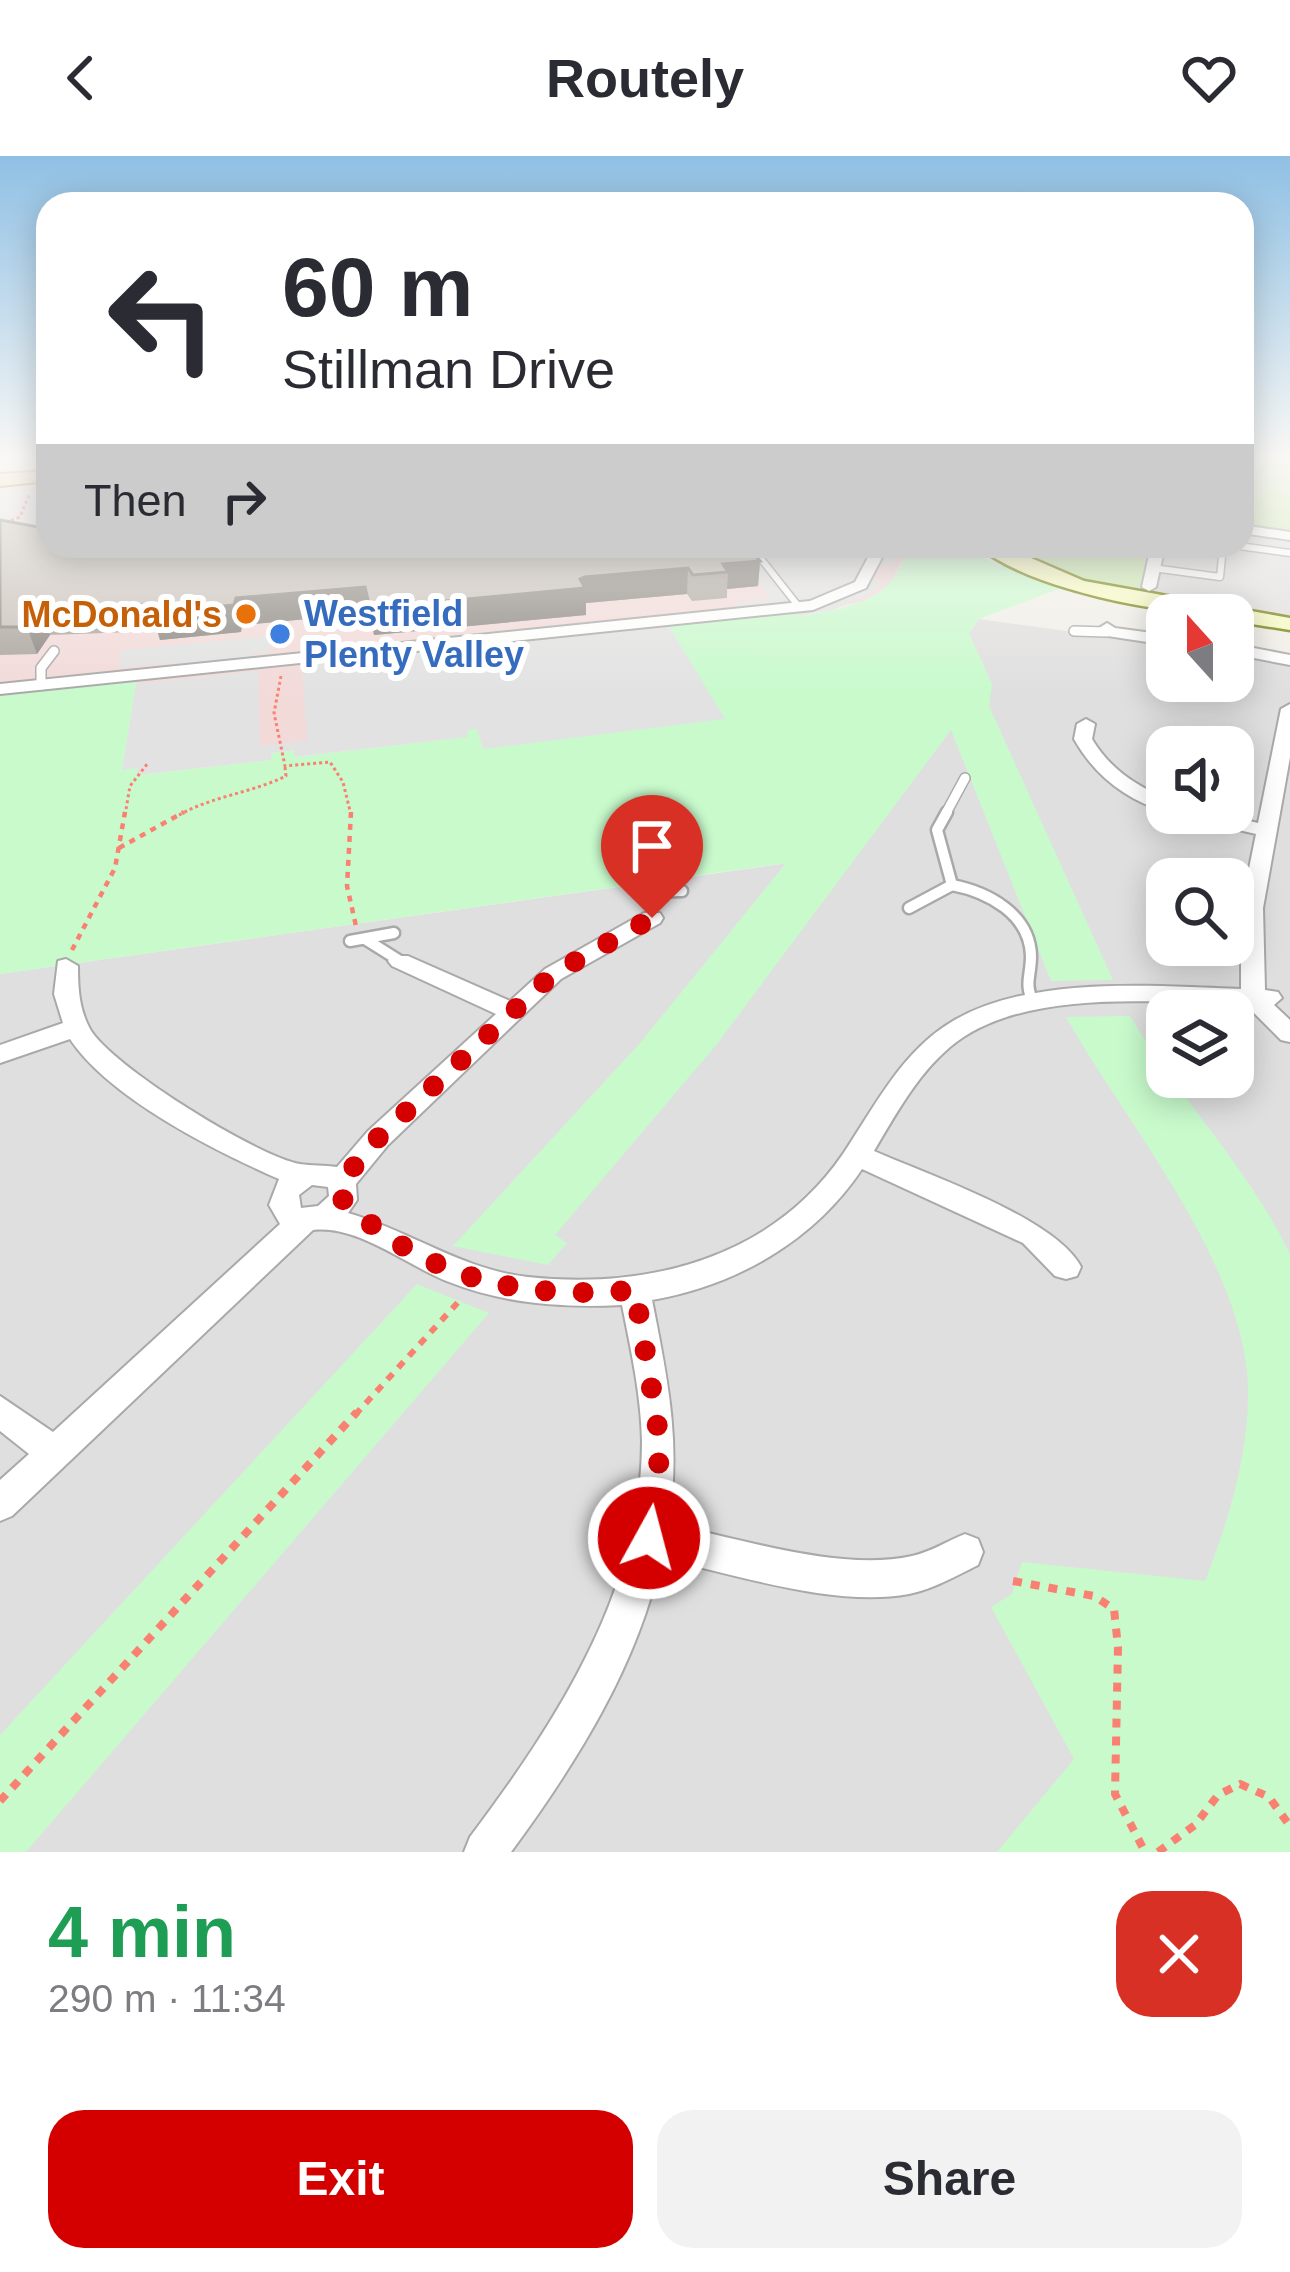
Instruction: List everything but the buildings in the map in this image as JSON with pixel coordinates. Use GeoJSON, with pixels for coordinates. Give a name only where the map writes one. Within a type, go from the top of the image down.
{"type":"FeatureCollection","features":[{"type":"Feature","properties":{"kind":"main road"},"geometry":{"type":"LineString","coordinates":[[1011,558],[1040,573],[1146,601]]}},
{"type":"Feature","properties":{"kind":"main road"},"geometry":{"type":"LineString","coordinates":[[1254,618],[1290,624]]}},
{"type":"Feature","properties":{"kind":"street"},"geometry":{"type":"LineString","coordinates":[[0,689],[799,607],[856,589],[873,558]]}},
{"type":"Feature","properties":{"kind":"street"},"geometry":{"type":"LineString","coordinates":[[1118,596],[1143,595],[1155,558]]}},
{"type":"Feature","properties":{"kind":"street"},"geometry":{"type":"LineString","coordinates":[[1149,586],[1157,594]]}},
{"type":"Feature","properties":{"kind":"street"},"geometry":{"type":"LineString","coordinates":[[1107,633],[1146,638]]}},
{"type":"Feature","properties":{"kind":"street"},"geometry":{"type":"LineString","coordinates":[[1254,653],[1290,660]]}},
{"type":"Feature","properties":{"kind":"street"},"geometry":{"type":"LineString","coordinates":[[1290,709],[1252,908],[1253,955],[1262,998],[1290,1034]]}},
{"type":"Feature","properties":{"kind":"street"},"geometry":{"type":"LineString","coordinates":[[1086,724],[1083,740],[1103,770],[1146,797]]}},
{"type":"Feature","properties":{"kind":"street"},"geometry":{"type":"LineString","coordinates":[[1254,828],[1268,831]]}},
{"type":"Feature","properties":{"kind":"street"},"geometry":{"type":"LineString","coordinates":[[0,1504],[254,1263],[314,1197],[566,964],[662,907]]}},
{"type":"Feature","properties":{"kind":"street"},"geometry":{"type":"LineString","coordinates":[[400,961],[513,1012]]}},
{"type":"Feature","properties":{"kind":"street"},"geometry":{"type":"LineString","coordinates":[[66,966],[65,992],[75,1028],[108,1071],[424,1260],[479,1281],[556,1293],[635,1290],[712,1270],[774,1240],[810,1214],[930,1050],[988,1014],[1033,1002],[1262,998],[1290,1022]]}},
{"type":"Feature","properties":{"kind":"street"},"geometry":{"type":"LineString","coordinates":[[0,1054],[75,1028]]}},
{"type":"Feature","properties":{"kind":"street"},"geometry":{"type":"LineString","coordinates":[[857,1155],[1033,1235],[1066,1267]]}},
{"type":"Feature","properties":{"kind":"street"},"geometry":{"type":"LineString","coordinates":[[485,1852],[600,1676],[626,1616],[649,1538],[658,1441],[635,1290]]}},
{"type":"Feature","properties":{"kind":"street"},"geometry":{"type":"LineString","coordinates":[[0,1411],[54,1454]]}},
{"type":"Feature","properties":{"kind":"street"},"geometry":{"type":"LineString","coordinates":[[649,1538],[862,1577],[901,1577],[933,1569],[965,1552]]}},
{"type":"Feature","properties":{"kind":"lane"},"geometry":{"type":"LineString","coordinates":[[1254,548],[1290,553]]}},
{"type":"Feature","properties":{"kind":"lane"},"geometry":{"type":"LineString","coordinates":[[761,558],[799,607]]}},
{"type":"Feature","properties":{"kind":"lane"},"geometry":{"type":"LineString","coordinates":[[1153,568],[1220,577],[1222,558]]}},
{"type":"Feature","properties":{"kind":"lane"},"geometry":{"type":"LineString","coordinates":[[1073,631],[1107,633]]}},
{"type":"Feature","properties":{"kind":"lane"},"geometry":{"type":"LineString","coordinates":[[40,685],[41,668],[54,651]]}},
{"type":"Feature","properties":{"kind":"lane"},"geometry":{"type":"LineString","coordinates":[[952,885],[937,830],[965,778]]}},
{"type":"Feature","properties":{"kind":"lane"},"geometry":{"type":"LineString","coordinates":[[909,908],[952,885],[996,901],[1017,916],[1030,951],[1023,983],[1033,1002]]}},
{"type":"Feature","properties":{"kind":"lane"},"geometry":{"type":"LineString","coordinates":[[646,892],[662,907],[682,891]]}},
{"type":"Feature","properties":{"kind":"lane"},"geometry":{"type":"LineString","coordinates":[[350,941],[394,934]]}},
{"type":"Feature","properties":{"kind":"lane"},"geometry":{"type":"LineString","coordinates":[[365,939],[400,961]]}},
{"type":"Feature","properties":{"kind":"path"},"geometry":{"type":"LineString","coordinates":[[119,848],[202,802],[262,788],[286,776],[283,739],[271,717],[280,660],[279,622]]}},
{"type":"Feature","properties":{"kind":"path"},"geometry":{"type":"LineString","coordinates":[[285,766],[330,762],[338,771],[354,826],[346,888],[349,910],[365,939]]}},
{"type":"Feature","properties":{"kind":"path"},"geometry":{"type":"LineString","coordinates":[[66,966],[78,933],[115,868],[130,786],[148,763]]}},
{"type":"Feature","properties":{"kind":"path"},"geometry":{"type":"LineString","coordinates":[[0,1801],[461,1298]]}},
{"type":"Feature","properties":{"kind":"path"},"geometry":{"type":"LineString","coordinates":[[1013,1582],[1038,1591],[1099,1597],[1114,1609],[1118,1647],[1115,1794],[1145,1852]]}},
{"type":"Feature","properties":{"kind":"path"},"geometry":{"type":"LineString","coordinates":[[1158,1852],[1166,1841],[1201,1820],[1210,1803],[1232,1785],[1267,1791],[1290,1826]]}},
{"type":"Feature","properties":{"kind":"shaded area","name":"Westfield Plenty Valley"},"geometry":{"type":"Polygon","coordinates":[[[0,535],[36,535],[36,558],[904,558],[892,581],[872,599],[800,616],[477,729],[122,770],[137,680],[0,694],[0,535]]]}},
{"type":"Feature","properties":{"kind":"shaded area"},"geometry":{"type":"Polygon","coordinates":[[[1254,535],[1290,535],[1290,618],[1254,612],[1254,594],[1124,592],[1142,558],[1254,558],[1254,535]]]}},
{"type":"Feature","properties":{"kind":"shaded area"},"geometry":{"type":"Polygon","coordinates":[[[741,558],[893,558],[890,565],[867,563],[861,577],[883,580],[871,594],[833,610],[801,615],[790,604],[739,610],[735,603],[770,598],[741,558]]]}},
{"type":"Feature","properties":{"kind":"shaded area"},"geometry":{"type":"Polygon","coordinates":[[[979,619],[1146,642],[1146,702],[1254,702],[1254,657],[1290,663],[1290,1852],[0,1852],[0,974],[788,863],[929,690],[979,619]]]}},
{"type":"Feature","properties":{"kind":"shaded area"},"geometry":{"type":"Polygon","coordinates":[[[667,623],[725,719],[483,749],[477,729],[467,730],[468,737],[295,757],[294,750],[272,753],[271,760],[137,775],[137,768],[122,770],[136,684],[258,671],[260,746],[307,740],[302,666],[667,623]]]}},
{"type":"Feature","properties":{"kind":"shaded area"},"geometry":{"type":"Polygon","coordinates":[[[270,636],[270,653],[252,654],[252,663],[171,671],[171,663],[118,668],[122,650],[270,636]]]}},
{"type":"Feature","properties":{"kind":"green space"},"geometry":{"type":"Polygon","coordinates":[[[903,558],[984,558],[1061,588],[979,619],[969,633],[992,684],[989,706],[1113,980],[1051,981],[951,730],[717,1044],[555,1235],[567,1243],[548,1265],[453,1246],[641,1042],[786,863],[0,974],[0,694],[137,679],[122,769],[137,768],[138,775],[271,760],[272,753],[295,750],[296,757],[467,737],[466,730],[477,728],[454,645],[795,610],[800,616],[835,610],[881,590],[903,558]]]}},
{"type":"Feature","properties":{"kind":"green space"},"geometry":{"type":"Polygon","coordinates":[[[1024,558],[1144,558],[1147,565],[1137,592],[1080,582],[1024,558]]]}},
{"type":"Feature","properties":{"kind":"green space"},"geometry":{"type":"Polygon","coordinates":[[[1130,1016],[1146,1040],[1146,1098],[1186,1098],[1254,1192],[1290,1254],[1290,1852],[997,1852],[1074,1759],[991,1607],[1012,1594],[1022,1562],[1205,1581],[1229,1512],[1245,1441],[1248,1393],[1243,1345],[1228,1296],[1180,1198],[1066,1017],[1130,1016]]]}},
{"type":"Feature","properties":{"kind":"green space"},"geometry":{"type":"Polygon","coordinates":[[[417,1284],[489,1313],[26,1852],[0,1852],[0,1735],[417,1284]]]}},
{"type":"Feature","properties":{"kind":"place","name":"McDonald's"},"geometry":{"type":"Point","coordinates":[246,614]}},
{"type":"Feature","properties":{"kind":"place","name":"Westfield Plenty Valley"},"geometry":{"type":"Point","coordinates":[280,634]}},
{"type":"Feature","properties":{"kind":"route"},"geometry":{"type":"LineString","coordinates":[[649,1538],[659,1461],[657,1421],[635,1290],[556,1293],[479,1281],[443,1268],[378,1234],[343,1200],[341,1182],[378,1138],[553,974],[652,918]]}}]}
